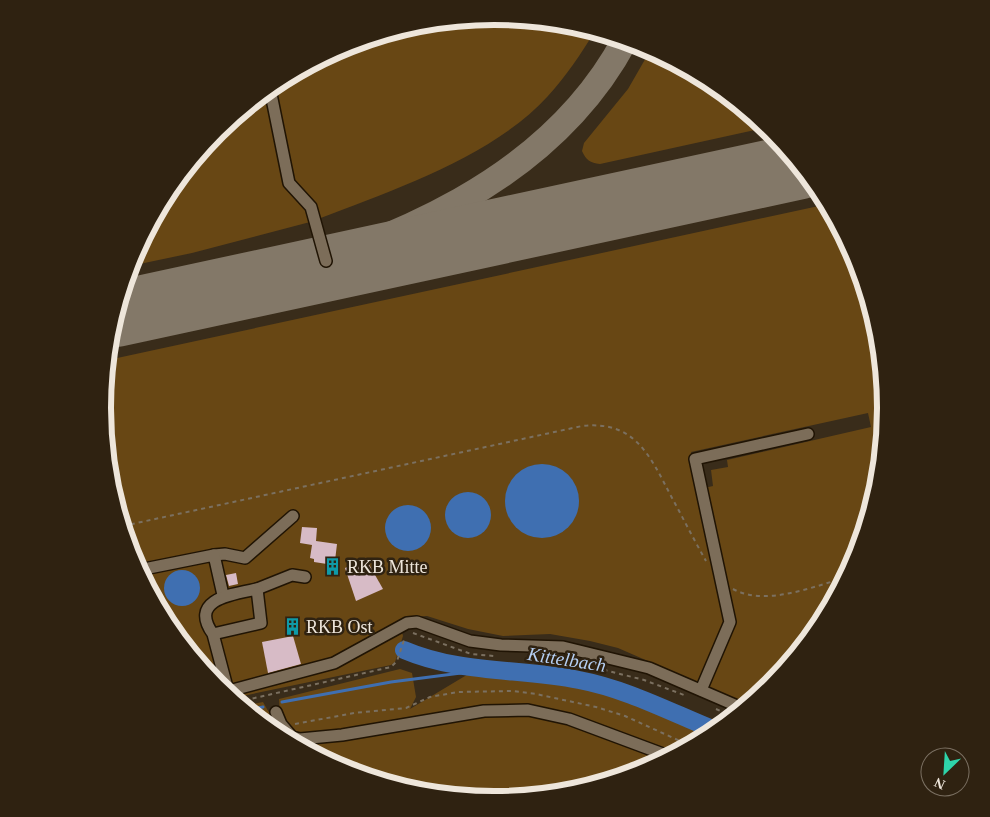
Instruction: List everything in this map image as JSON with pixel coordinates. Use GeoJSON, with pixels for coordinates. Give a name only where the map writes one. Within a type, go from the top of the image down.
{"type":"FeatureCollection","features":[{"type":"Feature","properties":{"kind":"lane"},"geometry":{"type":"LineString","coordinates":[[272,97],[289,183],[311,207],[326,261]]}},
{"type":"Feature","properties":{"kind":"lane"},"geometry":{"type":"LineString","coordinates":[[701,690],[730,622],[695,459],[808,434]]}},
{"type":"Feature","properties":{"kind":"lane"},"geometry":{"type":"LineString","coordinates":[[147,568],[214,555],[225,554],[245,558],[293,516]]}},
{"type":"Feature","properties":{"kind":"lane"},"geometry":{"type":"LineString","coordinates":[[214,555],[223,595]]}},
{"type":"Feature","properties":{"kind":"lane"},"geometry":{"type":"LineString","coordinates":[[223,679],[212,634],[207,626],[206,612],[212,603],[223,595],[257,590],[292,575],[305,577]]}},
{"type":"Feature","properties":{"kind":"lane"},"geometry":{"type":"LineString","coordinates":[[212,634],[261,623],[257,590]]}},
{"type":"Feature","properties":{"kind":"lane"},"geometry":{"type":"LineString","coordinates":[[234,689],[334,663],[407,623],[417,622],[470,641],[501,645],[563,647],[649,668],[737,706]]}},
{"type":"Feature","properties":{"kind":"lane"},"geometry":{"type":"LineString","coordinates":[[300,739],[342,735],[484,711],[512,709],[535,711],[569,719],[662,754]]}},
{"type":"Feature","properties":{"kind":"lane"},"geometry":{"type":"LineString","coordinates":[[276,712],[286,729]]}},
{"type":"Feature","properties":{"kind":"path"},"geometry":{"type":"LineString","coordinates":[[130,525],[582,426],[601,426],[619,430],[643,447],[709,568]]}},
{"type":"Feature","properties":{"kind":"path"},"geometry":{"type":"LineString","coordinates":[[721,582],[736,591],[763,597],[781,595],[838,580]]}},
{"type":"Feature","properties":{"kind":"path"},"geometry":{"type":"LineString","coordinates":[[246,700],[391,667],[397,661],[406,634],[411,633],[471,654],[500,656]]}},
{"type":"Feature","properties":{"kind":"path"},"geometry":{"type":"LineString","coordinates":[[549,658],[559,658],[644,680],[691,698]]}},
{"type":"Feature","properties":{"kind":"path"},"geometry":{"type":"LineString","coordinates":[[290,725],[354,713],[406,708],[430,697]]}},
{"type":"Feature","properties":{"kind":"path"},"geometry":{"type":"LineString","coordinates":[[708,706],[727,714]]}},
{"type":"Feature","properties":{"kind":"shaded area"},"geometry":{"type":"Polygon","coordinates":[[[495,25],[520,26],[545,28],[591,37],[561,81],[526,117],[471,154],[441,169],[318,219],[292,183],[274,96],[303,76],[325,65],[372,45],[420,32],[445,28],[495,25]]]}},
{"type":"Feature","properties":{"kind":"shaded area"},"geometry":{"type":"Polygon","coordinates":[[[647,56],[687,76],[728,104],[758,129],[600,164],[594,163],[585,157],[582,151],[584,143],[628,89],[647,56]]]}},
{"type":"Feature","properties":{"kind":"shaded area"},"geometry":{"type":"Polygon","coordinates":[[[269,99],[284,173],[303,201],[310,222],[192,253],[140,264],[163,217],[191,175],[224,137],[269,99]]]}},
{"type":"Feature","properties":{"kind":"shaded area"},"geometry":{"type":"Polygon","coordinates":[[[820,206],[839,239],[849,262],[865,309],[871,334],[878,383],[878,434],[871,483],[865,508],[858,532],[839,578],[814,622],[799,642],[766,680],[740,704],[707,689],[731,624],[704,488],[713,486],[711,470],[728,467],[727,460],[871,427],[868,413],[691,452],[726,618],[703,679],[696,682],[618,648],[590,641],[550,634],[503,636],[468,629],[427,616],[411,617],[335,657],[229,684],[176,622],[151,578],[132,532],[119,483],[112,434],[111,408],[115,358],[820,206]]]}},
{"type":"Feature","properties":{"kind":"shaded area"},"geometry":{"type":"Polygon","coordinates":[[[402,632],[403,636],[395,662],[391,665],[241,696],[237,692],[402,632]]]}},
{"type":"Feature","properties":{"kind":"shaded area"},"geometry":{"type":"Polygon","coordinates":[[[400,669],[412,673],[416,697],[410,709],[470,673],[519,677],[607,690],[703,731],[687,741],[642,763],[594,779],[545,789],[495,792],[470,791],[420,785],[372,772],[348,763],[303,741],[251,704],[263,702],[271,716],[293,730],[280,714],[279,699],[400,669]]]}},
{"type":"Feature","properties":{"kind":"water"},"geometry":{"type":"Polygon","coordinates":[[[542,464],[563,470],[573,480],[579,501],[573,522],[563,532],[542,538],[521,532],[511,522],[505,501],[511,480],[521,470],[542,464]]]}},
{"type":"Feature","properties":{"kind":"water"},"geometry":{"type":"Polygon","coordinates":[[[468,492],[481,496],[487,502],[491,515],[487,528],[481,534],[468,538],[455,534],[449,528],[445,515],[449,502],[455,496],[468,492]]]}},
{"type":"Feature","properties":{"kind":"water"},"geometry":{"type":"Polygon","coordinates":[[[408,505],[421,509],[427,515],[431,528],[427,541],[421,547],[408,551],[395,547],[389,541],[385,528],[389,515],[395,509],[408,505]]]}},
{"type":"Feature","properties":{"kind":"water"},"geometry":{"type":"Polygon","coordinates":[[[182,570],[189,571],[195,575],[199,581],[199,595],[195,601],[189,605],[182,606],[175,605],[169,601],[165,595],[164,588],[165,581],[169,575],[175,571],[182,570]]]}},
{"type":"Feature","properties":{"kind":"building"},"geometry":{"type":"Polygon","coordinates":[[[302,527],[317,528],[316,541],[337,544],[334,569],[326,568],[327,564],[314,562],[314,559],[310,558],[312,545],[300,543],[302,527]]]}},
{"type":"Feature","properties":{"kind":"building"},"geometry":{"type":"Polygon","coordinates":[[[366,559],[383,589],[356,601],[345,568],[366,559]]]}},
{"type":"Feature","properties":{"kind":"building"},"geometry":{"type":"Polygon","coordinates":[[[236,573],[238,584],[229,586],[226,575],[236,573]]]}},
{"type":"Feature","properties":{"kind":"building"},"geometry":{"type":"Polygon","coordinates":[[[293,636],[301,664],[268,673],[262,642],[293,636]]]}},
{"type":"Feature","properties":{"kind":"waterway","name":"Kittelbach"},"geometry":{"type":"LineString","coordinates":[[404,650],[425,658],[468,667],[557,676],[597,684],[632,695],[708,727]]}},
{"type":"Feature","properties":{"kind":"waterway"},"geometry":{"type":"LineString","coordinates":[[282,702],[391,682],[461,673],[471,669]]}},
{"type":"Feature","properties":{"kind":"waterway"},"geometry":{"type":"LineString","coordinates":[[256,708],[263,707]]}},
{"type":"Feature","properties":{"kind":"taxiway"},"geometry":{"type":"LineString","coordinates":[[243,287],[354,250],[408,227],[460,201],[509,170],[554,133],[593,90],[621,46]]}},
{"type":"Feature","properties":{"kind":"runway"},"geometry":{"type":"LineString","coordinates":[[124,312],[793,168]]}},
{"type":"Feature","properties":{"kind":"place","name":"RKB Mitte"},"geometry":{"type":"Point","coordinates":[333,567]}},
{"type":"Feature","properties":{"kind":"place","name":"RKB Ost"},"geometry":{"type":"Point","coordinates":[292,627]}}]}
